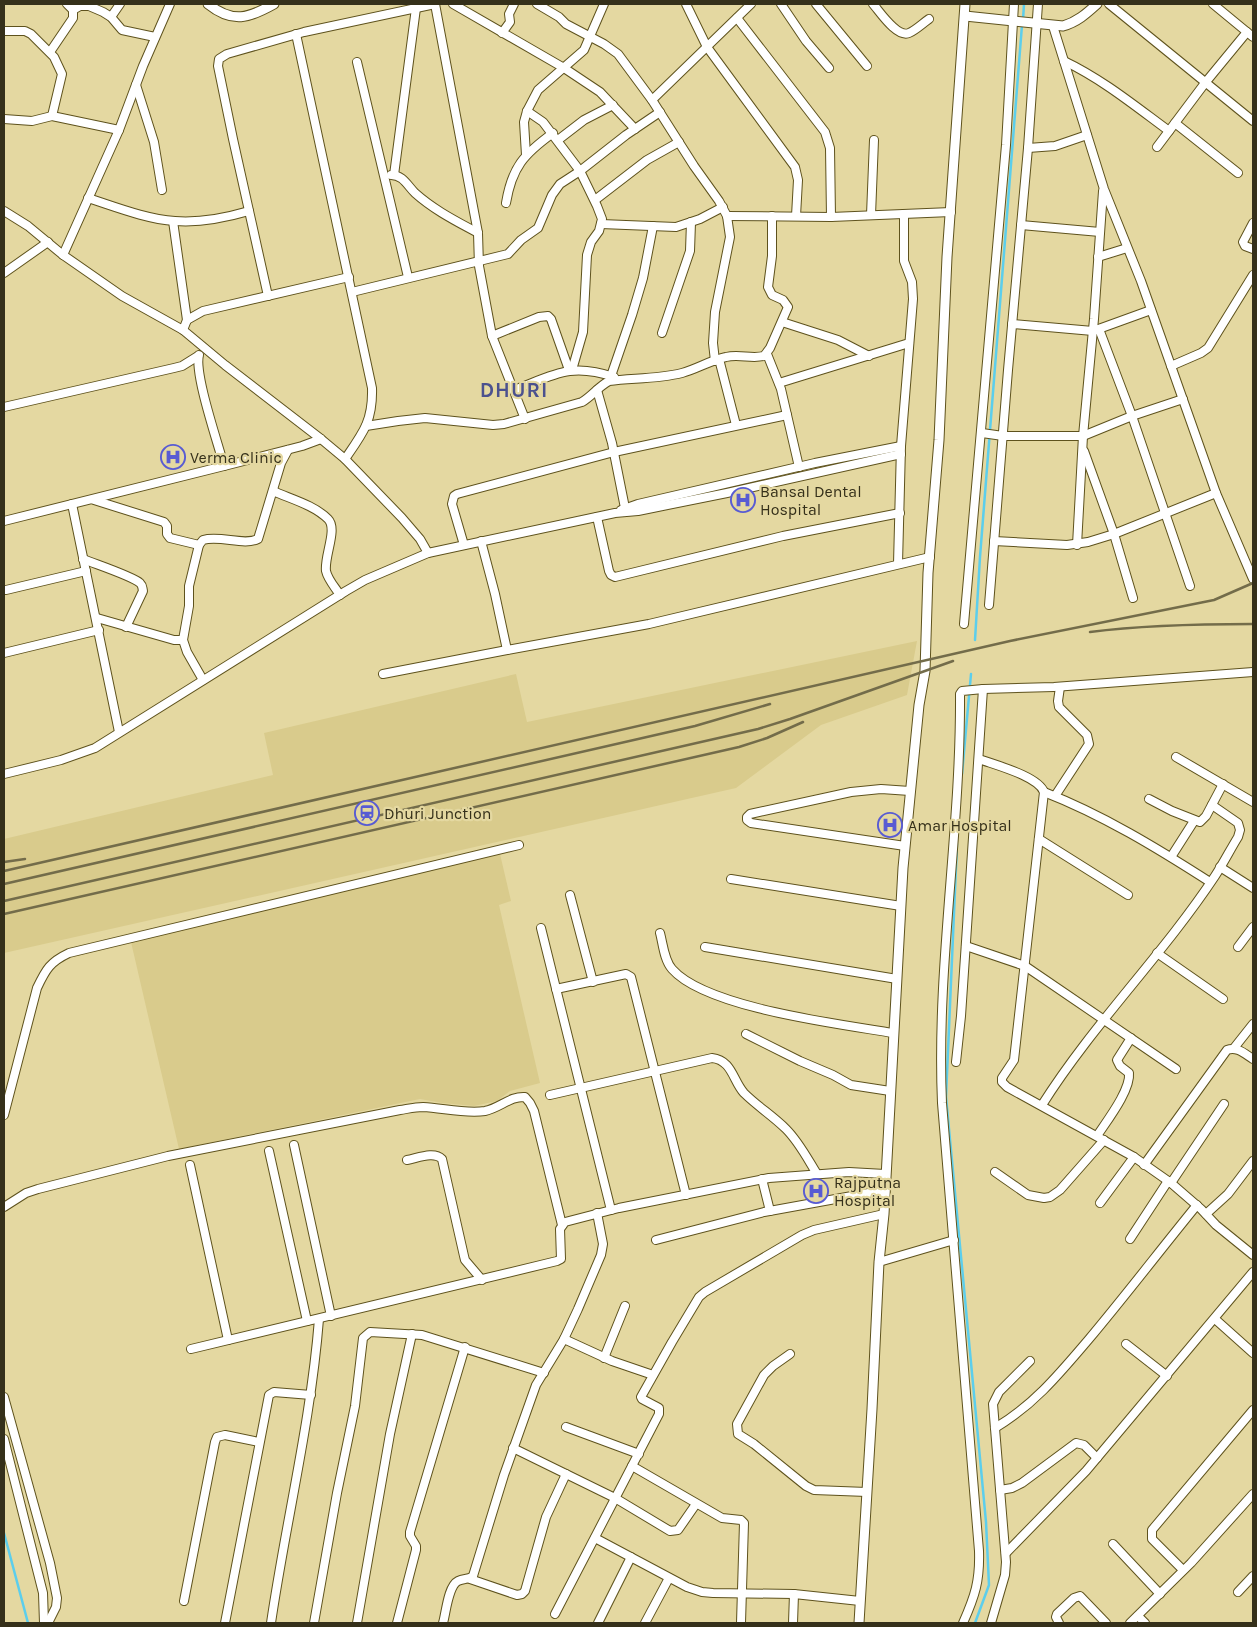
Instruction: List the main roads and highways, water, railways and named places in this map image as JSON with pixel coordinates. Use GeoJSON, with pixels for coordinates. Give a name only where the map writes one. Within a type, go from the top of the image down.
{"type":"FeatureCollection","features":[{"type":"Feature","properties":{"kind":"waterway"},"geometry":{"type":"LineString","coordinates":[[1023,20],[1024,4]]}},
{"type":"Feature","properties":{"kind":"waterway"},"geometry":{"type":"LineString","coordinates":[[975,640],[1022,25]]}},
{"type":"Feature","properties":{"kind":"waterway"},"geometry":{"type":"LineString","coordinates":[[962,774],[971,674]]}},
{"type":"Feature","properties":{"kind":"waterway"},"geometry":{"type":"LineString","coordinates":[[957,844],[946,1097],[986,1522],[989,1585],[975,1623]]}},
{"type":"Feature","properties":{"kind":"waterway"},"geometry":{"type":"LineString","coordinates":[[4,1533],[28,1623]]}},
{"type":"Feature","properties":{"kind":"railway"},"geometry":{"type":"LineString","coordinates":[[4,871],[1010,641],[1214,600],[1253,583]]}},
{"type":"Feature","properties":{"kind":"railway"},"geometry":{"type":"LineString","coordinates":[[1090,632],[1171,625],[1253,624]]}},
{"type":"Feature","properties":{"kind":"railway"},"geometry":{"type":"LineString","coordinates":[[4,901],[758,729],[953,661]]}},
{"type":"Feature","properties":{"kind":"railway"},"geometry":{"type":"LineString","coordinates":[[4,884],[695,726],[770,704]]}},
{"type":"Feature","properties":{"kind":"railway"},"geometry":{"type":"LineString","coordinates":[[4,914],[739,747],[767,738],[803,722]]}},
{"type":"Feature","properties":{"kind":"railway"},"geometry":{"type":"LineString","coordinates":[[4,862],[25,859]]}},
{"type":"Feature","properties":{"kind":"place","name":"Verma Clinic"},"geometry":{"type":"Point","coordinates":[173,457]}},
{"type":"Feature","properties":{"kind":"place","name":"Bansal Dental Hospital"},"geometry":{"type":"Point","coordinates":[743,500]}},
{"type":"Feature","properties":{"kind":"place","name":"Dhuri Junction"},"geometry":{"type":"Point","coordinates":[367,813]}},
{"type":"Feature","properties":{"kind":"place","name":"Amar Hospital"},"geometry":{"type":"Point","coordinates":[890,825]}},
{"type":"Feature","properties":{"kind":"place","name":"Rajputna Hospital"},"geometry":{"type":"Point","coordinates":[816,1191]}},
{"type":"Feature","properties":{"kind":"district","name":"DHURI"},"geometry":{"type":"Point","coordinates":[514,390]}}]}
